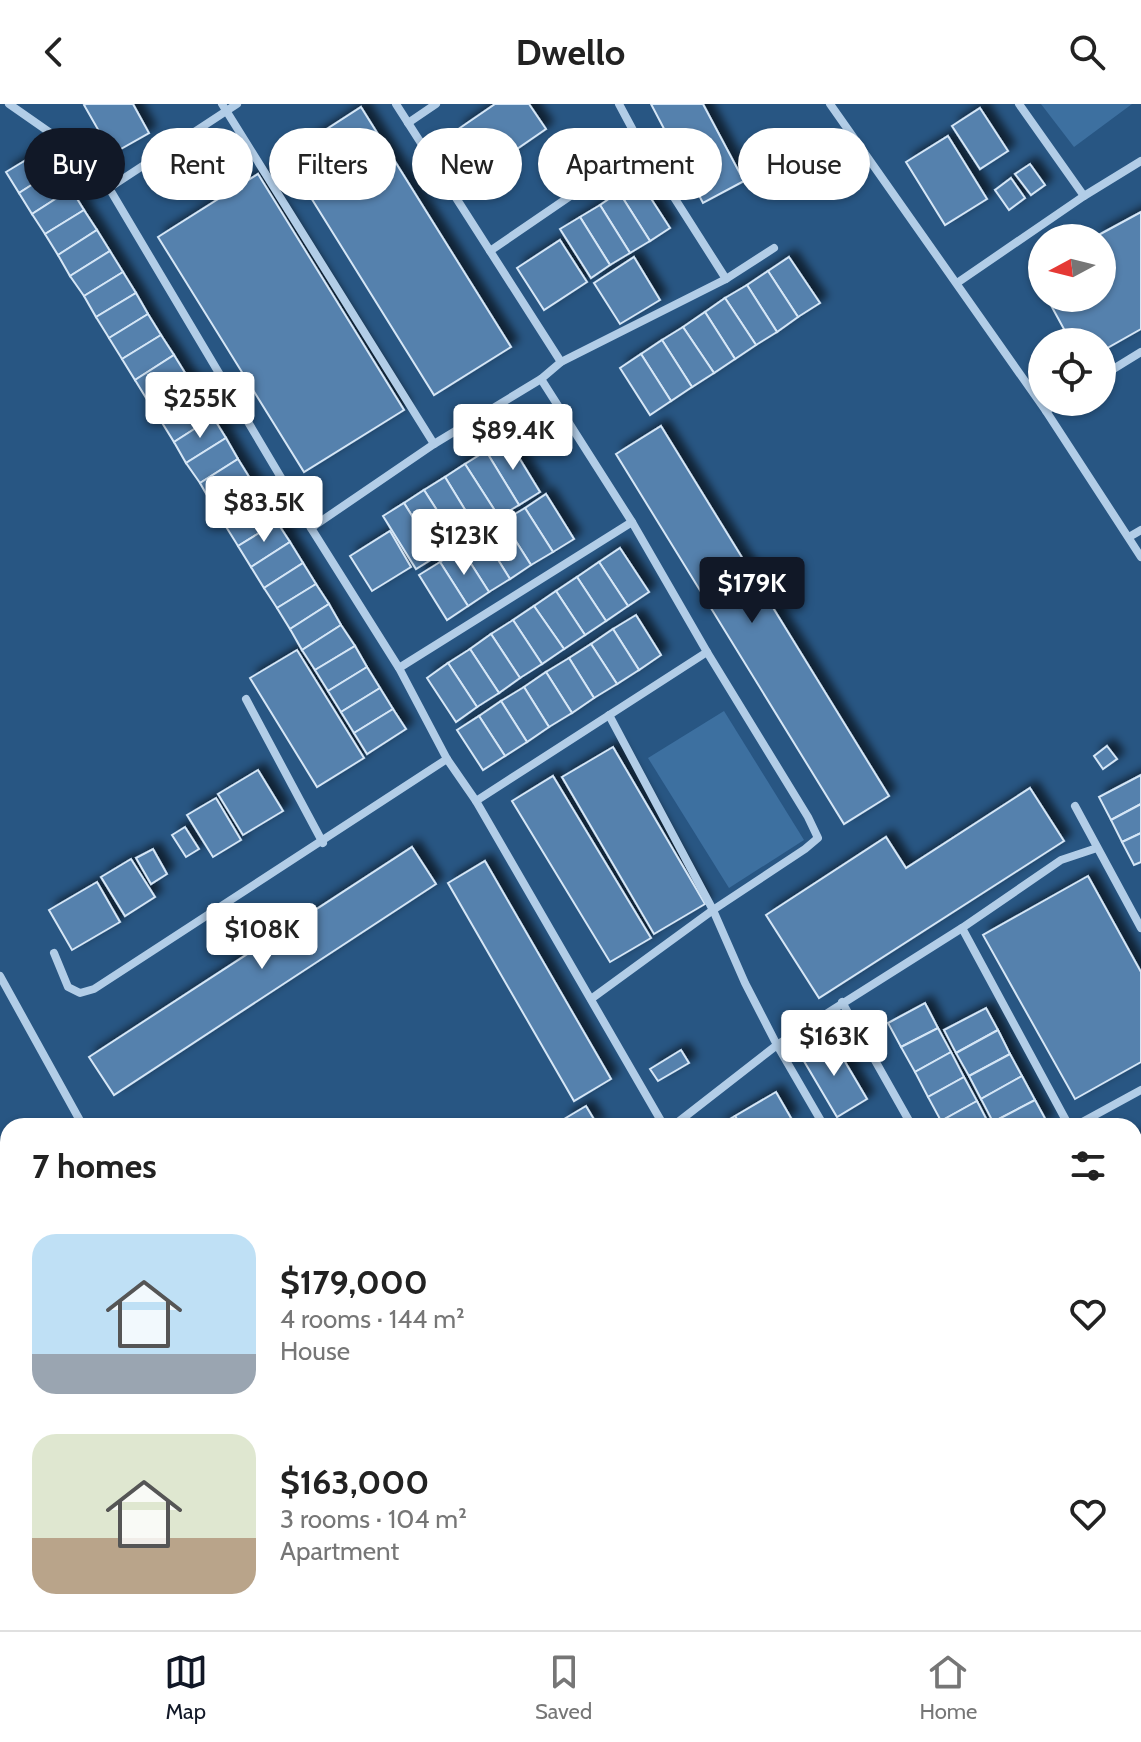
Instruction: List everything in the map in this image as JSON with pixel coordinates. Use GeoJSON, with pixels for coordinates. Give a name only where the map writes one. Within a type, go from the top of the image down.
{"type":"FeatureCollection","features":[{"type":"Feature","properties":{"kind":"street"},"geometry":{"type":"LineString","coordinates":[[125,177],[225,108],[237,104]]}},
{"type":"Feature","properties":{"kind":"street"},"geometry":{"type":"LineString","coordinates":[[396,104],[561,362]]}},
{"type":"Feature","properties":{"kind":"street"},"geometry":{"type":"LineString","coordinates":[[408,123],[436,104]]}},
{"type":"Feature","properties":{"kind":"street"},"geometry":{"type":"LineString","coordinates":[[619,104],[632,128]]}},
{"type":"Feature","properties":{"kind":"street"},"geometry":{"type":"LineString","coordinates":[[830,104],[1028,385]]}},
{"type":"Feature","properties":{"kind":"street"},"geometry":{"type":"LineString","coordinates":[[1019,104],[1084,196]]}},
{"type":"Feature","properties":{"kind":"street"},"geometry":{"type":"LineString","coordinates":[[15,105],[44,128]]}},
{"type":"Feature","properties":{"kind":"street"},"geometry":{"type":"LineString","coordinates":[[225,108],[434,444]]}},
{"type":"Feature","properties":{"kind":"street"},"geometry":{"type":"LineString","coordinates":[[957,283],[1141,161]]}},
{"type":"Feature","properties":{"kind":"street"},"geometry":{"type":"LineString","coordinates":[[116,200],[311,528],[399,668],[447,759],[476,801],[659,1118]]}},
{"type":"Feature","properties":{"kind":"street"},"geometry":{"type":"LineString","coordinates":[[490,251],[565,200]]}},
{"type":"Feature","properties":{"kind":"street"},"geometry":{"type":"LineString","coordinates":[[676,200],[726,279]]}},
{"type":"Feature","properties":{"kind":"street"},"geometry":{"type":"LineString","coordinates":[[311,528],[434,444],[541,379],[561,362],[726,279],[774,248]]}},
{"type":"Feature","properties":{"kind":"street"},"geometry":{"type":"LineString","coordinates":[[1116,367],[1141,352]]}},
{"type":"Feature","properties":{"kind":"street"},"geometry":{"type":"LineString","coordinates":[[541,379],[632,522],[818,838],[591,999]]}},
{"type":"Feature","properties":{"kind":"street"},"geometry":{"type":"LineString","coordinates":[[1049,416],[1141,557]]}},
{"type":"Feature","properties":{"kind":"street"},"geometry":{"type":"LineString","coordinates":[[399,668],[632,522]]}},
{"type":"Feature","properties":{"kind":"street"},"geometry":{"type":"LineString","coordinates":[[1129,537],[1141,530]]}},
{"type":"Feature","properties":{"kind":"street"},"geometry":{"type":"LineString","coordinates":[[476,801],[707,652]]}},
{"type":"Feature","properties":{"kind":"street"},"geometry":{"type":"LineString","coordinates":[[246,699],[323,843]]}},
{"type":"Feature","properties":{"kind":"street"},"geometry":{"type":"LineString","coordinates":[[609,715],[713,910],[777,1045],[819,1118]]}},
{"type":"Feature","properties":{"kind":"street"},"geometry":{"type":"LineString","coordinates":[[54,953],[68,987],[80,993],[94,989],[323,843],[447,759]]}},
{"type":"Feature","properties":{"kind":"street"},"geometry":{"type":"LineString","coordinates":[[1075,806],[1141,928]]}},
{"type":"Feature","properties":{"kind":"street"},"geometry":{"type":"LineString","coordinates":[[683,1118],[777,1045],[842,1002],[962,928],[1061,860],[1097,848]]}},
{"type":"Feature","properties":{"kind":"street"},"geometry":{"type":"LineString","coordinates":[[962,928],[1065,1118]]}},
{"type":"Feature","properties":{"kind":"street"},"geometry":{"type":"LineString","coordinates":[[0,976],[79,1118]]}},
{"type":"Feature","properties":{"kind":"street"},"geometry":{"type":"LineString","coordinates":[[842,1002],[907,1118]]}},
{"type":"Feature","properties":{"kind":"street"},"geometry":{"type":"LineString","coordinates":[[1090,1118],[1141,1090]]}},
{"type":"Feature","properties":{"kind":"shaded area"},"geometry":{"type":"Polygon","coordinates":[[[1041,104],[1132,104],[1074,147],[1041,104]]]}},
{"type":"Feature","properties":{"kind":"shaded area"},"geometry":{"type":"Polygon","coordinates":[[[724,711],[804,840],[729,888],[648,758],[724,711]]]}},
{"type":"Feature","properties":{"kind":"building"},"geometry":{"type":"Polygon","coordinates":[[[133,104],[146,128],[141,128],[141,138],[125,147],[125,128],[97,128],[84,105],[133,104]]]}},
{"type":"Feature","properties":{"kind":"building"},"geometry":{"type":"Polygon","coordinates":[[[495,104],[529,104],[545,128],[538,128],[538,135],[522,146],[522,128],[460,128],[495,104]]]}},
{"type":"Feature","properties":{"kind":"building"},"geometry":{"type":"Polygon","coordinates":[[[651,104],[703,104],[716,128],[664,128],[651,104]]]}},
{"type":"Feature","properties":{"kind":"building"},"geometry":{"type":"Polygon","coordinates":[[[361,107],[374,128],[328,128],[361,107]]]}},
{"type":"Feature","properties":{"kind":"building"},"geometry":{"type":"Polygon","coordinates":[[[980,108],[1008,151],[980,169],[952,126],[980,108]]]}},
{"type":"Feature","properties":{"kind":"building"},"geometry":{"type":"Polygon","coordinates":[[[948,136],[987,199],[945,225],[906,162],[948,136]]]}},
{"type":"Feature","properties":{"kind":"building"},"geometry":{"type":"Polygon","coordinates":[[[722,140],[738,170],[738,184],[722,193],[722,140]]]}},
{"type":"Feature","properties":{"kind":"building"},"geometry":{"type":"Polygon","coordinates":[[[24,161],[24,190],[19,193],[6,172],[24,161]]]}},
{"type":"Feature","properties":{"kind":"building"},"geometry":{"type":"Polygon","coordinates":[[[396,163],[412,189],[412,200],[419,200],[511,347],[434,395],[312,200],[396,200],[396,163]]]}},
{"type":"Feature","properties":{"kind":"building"},"geometry":{"type":"Polygon","coordinates":[[[1030,164],[1045,185],[1031,195],[1015,174],[1030,164]]]}},
{"type":"Feature","properties":{"kind":"building"},"geometry":{"type":"Polygon","coordinates":[[[258,174],[269,192],[269,200],[274,200],[404,410],[304,472],[158,237],[217,200],[253,200],[253,177],[258,174]]]}},
{"type":"Feature","properties":{"kind":"building"},"geometry":{"type":"Polygon","coordinates":[[[1011,178],[1025,198],[1009,210],[995,190],[1011,178]]]}},
{"type":"Feature","properties":{"kind":"building"},"geometry":{"type":"Polygon","coordinates":[[[24,190],[24,200],[54,200],[32,214],[19,193],[24,190]]]}},
{"type":"Feature","properties":{"kind":"building"},"geometry":{"type":"Polygon","coordinates":[[[54,200],[78,200],[84,210],[45,234],[32,214],[54,200]]]}},
{"type":"Feature","properties":{"kind":"building"},"geometry":{"type":"Polygon","coordinates":[[[607,200],[624,200],[650,241],[630,253],[600,205],[607,200]]]}},
{"type":"Feature","properties":{"kind":"building"},"geometry":{"type":"Polygon","coordinates":[[[624,200],[652,200],[670,228],[650,241],[624,200]]]}},
{"type":"Feature","properties":{"kind":"building"},"geometry":{"type":"Polygon","coordinates":[[[600,205],[630,253],[610,265],[580,217],[600,205]]]}},
{"type":"Feature","properties":{"kind":"building"},"geometry":{"type":"Polygon","coordinates":[[[84,210],[97,230],[58,255],[45,234],[84,210]]]}},
{"type":"Feature","properties":{"kind":"building"},"geometry":{"type":"Polygon","coordinates":[[[1141,212],[1141,329],[1116,343],[1116,328],[1063,328],[1055,312],[1116,312],[1116,226],[1141,212]]]}},
{"type":"Feature","properties":{"kind":"building"},"geometry":{"type":"Polygon","coordinates":[[[580,217],[610,265],[591,278],[560,229],[580,217]]]}},
{"type":"Feature","properties":{"kind":"building"},"geometry":{"type":"Polygon","coordinates":[[[97,230],[110,251],[70,276],[58,255],[97,230]]]}},
{"type":"Feature","properties":{"kind":"building"},"geometry":{"type":"Polygon","coordinates":[[[560,240],[587,282],[544,310],[517,268],[560,240]]]}},
{"type":"Feature","properties":{"kind":"building"},"geometry":{"type":"Polygon","coordinates":[[[110,251],[123,272],[84,296],[70,276],[110,251]]]}},
{"type":"Feature","properties":{"kind":"building"},"geometry":{"type":"Polygon","coordinates":[[[634,257],[660,300],[620,324],[594,283],[634,257]]]}},
{"type":"Feature","properties":{"kind":"building"},"geometry":{"type":"Polygon","coordinates":[[[789,257],[820,303],[798,317],[768,271],[789,257]]]}},
{"type":"Feature","properties":{"kind":"building"},"geometry":{"type":"Polygon","coordinates":[[[768,271],[798,317],[777,332],[747,285],[768,271]]]}},
{"type":"Feature","properties":{"kind":"building"},"geometry":{"type":"Polygon","coordinates":[[[123,272],[136,293],[96,317],[84,296],[123,272]]]}},
{"type":"Feature","properties":{"kind":"building"},"geometry":{"type":"Polygon","coordinates":[[[747,285],[777,332],[756,345],[725,298],[747,285]]]}},
{"type":"Feature","properties":{"kind":"building"},"geometry":{"type":"Polygon","coordinates":[[[136,293],[148,314],[109,338],[96,317],[136,293]]]}},
{"type":"Feature","properties":{"kind":"building"},"geometry":{"type":"Polygon","coordinates":[[[725,298],[756,345],[735,359],[705,312],[725,298]]]}},
{"type":"Feature","properties":{"kind":"building"},"geometry":{"type":"Polygon","coordinates":[[[705,312],[735,359],[714,373],[683,327],[705,312]]]}},
{"type":"Feature","properties":{"kind":"building"},"geometry":{"type":"Polygon","coordinates":[[[148,314],[161,335],[122,359],[109,338],[148,314]]]}},
{"type":"Feature","properties":{"kind":"building"},"geometry":{"type":"Polygon","coordinates":[[[683,327],[714,373],[692,387],[662,340],[683,327]]]}},
{"type":"Feature","properties":{"kind":"building"},"geometry":{"type":"Polygon","coordinates":[[[161,335],[174,355],[135,380],[122,359],[161,335]]]}},
{"type":"Feature","properties":{"kind":"building"},"geometry":{"type":"Polygon","coordinates":[[[662,340],[692,387],[671,401],[641,354],[662,340]]]}},
{"type":"Feature","properties":{"kind":"building"},"geometry":{"type":"Polygon","coordinates":[[[641,354],[671,401],[650,415],[620,368],[641,354]]]}},
{"type":"Feature","properties":{"kind":"building"},"geometry":{"type":"Polygon","coordinates":[[[174,355],[187,376],[148,401],[135,380],[174,355]]]}},
{"type":"Feature","properties":{"kind":"building"},"geometry":{"type":"Polygon","coordinates":[[[187,376],[200,397],[161,421],[148,401],[187,376]]]}},
{"type":"Feature","properties":{"kind":"building"},"geometry":{"type":"Polygon","coordinates":[[[200,397],[213,417],[174,442],[161,421],[200,397]]]}},
{"type":"Feature","properties":{"kind":"building"},"geometry":{"type":"Polygon","coordinates":[[[213,417],[226,438],[186,463],[174,442],[213,417]]]}},
{"type":"Feature","properties":{"kind":"building"},"geometry":{"type":"Polygon","coordinates":[[[661,426],[889,796],[844,824],[616,454],[661,426]]]}},
{"type":"Feature","properties":{"kind":"building"},"geometry":{"type":"Polygon","coordinates":[[[226,438],[238,459],[200,483],[186,463],[226,438]]]}},
{"type":"Feature","properties":{"kind":"building"},"geometry":{"type":"Polygon","coordinates":[[[507,438],[540,492],[519,505],[486,451],[507,438]]]}},
{"type":"Feature","properties":{"kind":"building"},"geometry":{"type":"Polygon","coordinates":[[[486,451],[519,505],[499,517],[465,464],[486,451]]]}},
{"type":"Feature","properties":{"kind":"building"},"geometry":{"type":"Polygon","coordinates":[[[238,459],[251,480],[212,504],[200,483],[238,459]]]}},
{"type":"Feature","properties":{"kind":"building"},"geometry":{"type":"Polygon","coordinates":[[[465,464],[499,517],[478,531],[445,477],[465,464]]]}},
{"type":"Feature","properties":{"kind":"building"},"geometry":{"type":"Polygon","coordinates":[[[445,477],[478,531],[458,543],[424,490],[445,477]]]}},
{"type":"Feature","properties":{"kind":"building"},"geometry":{"type":"Polygon","coordinates":[[[251,480],[264,501],[225,525],[212,504],[251,480]]]}},
{"type":"Feature","properties":{"kind":"building"},"geometry":{"type":"Polygon","coordinates":[[[424,490],[458,543],[437,556],[404,503],[424,490]]]}},
{"type":"Feature","properties":{"kind":"building"},"geometry":{"type":"Polygon","coordinates":[[[546,494],[574,539],[553,552],[525,508],[546,494]]]}},
{"type":"Feature","properties":{"kind":"building"},"geometry":{"type":"Polygon","coordinates":[[[264,501],[277,522],[238,546],[225,525],[264,501]]]}},
{"type":"Feature","properties":{"kind":"building"},"geometry":{"type":"Polygon","coordinates":[[[404,503],[437,556],[416,569],[383,516],[404,503]]]}},
{"type":"Feature","properties":{"kind":"building"},"geometry":{"type":"Polygon","coordinates":[[[525,508],[553,552],[531,565],[503,521],[525,508]]]}},
{"type":"Feature","properties":{"kind":"building"},"geometry":{"type":"Polygon","coordinates":[[[503,521],[531,565],[510,579],[482,534],[503,521]]]}},
{"type":"Feature","properties":{"kind":"building"},"geometry":{"type":"Polygon","coordinates":[[[277,522],[290,542],[251,567],[238,546],[277,522]]]}},
{"type":"Feature","properties":{"kind":"building"},"geometry":{"type":"Polygon","coordinates":[[[390,531],[411,567],[372,591],[350,556],[390,531]]]}},
{"type":"Feature","properties":{"kind":"building"},"geometry":{"type":"Polygon","coordinates":[[[482,534],[510,579],[489,592],[461,548],[482,534]]]}},
{"type":"Feature","properties":{"kind":"building"},"geometry":{"type":"Polygon","coordinates":[[[290,542],[303,563],[264,588],[251,567],[290,542]]]}},
{"type":"Feature","properties":{"kind":"building"},"geometry":{"type":"Polygon","coordinates":[[[461,548],[489,592],[468,606],[440,562],[461,548]]]}},
{"type":"Feature","properties":{"kind":"building"},"geometry":{"type":"Polygon","coordinates":[[[620,548],[649,592],[628,606],[599,562],[620,548]]]}},
{"type":"Feature","properties":{"kind":"building"},"geometry":{"type":"Polygon","coordinates":[[[440,562],[468,606],[447,620],[419,575],[440,562]]]}},
{"type":"Feature","properties":{"kind":"building"},"geometry":{"type":"Polygon","coordinates":[[[599,562],[628,606],[606,621],[577,577],[599,562]]]}},
{"type":"Feature","properties":{"kind":"building"},"geometry":{"type":"Polygon","coordinates":[[[303,563],[316,584],[277,608],[264,588],[303,563]]]}},
{"type":"Feature","properties":{"kind":"building"},"geometry":{"type":"Polygon","coordinates":[[[577,577],[606,621],[585,635],[556,591],[577,577]]]}},
{"type":"Feature","properties":{"kind":"building"},"geometry":{"type":"Polygon","coordinates":[[[316,584],[329,604],[290,629],[277,608],[316,584]]]}},
{"type":"Feature","properties":{"kind":"building"},"geometry":{"type":"Polygon","coordinates":[[[556,591],[585,635],[564,649],[534,606],[556,591]]]}},
{"type":"Feature","properties":{"kind":"building"},"geometry":{"type":"Polygon","coordinates":[[[329,604],[341,625],[302,650],[290,629],[329,604]]]}},
{"type":"Feature","properties":{"kind":"building"},"geometry":{"type":"Polygon","coordinates":[[[534,606],[564,649],[542,664],[513,620],[534,606]]]}},
{"type":"Feature","properties":{"kind":"building"},"geometry":{"type":"Polygon","coordinates":[[[636,615],[661,655],[639,670],[613,629],[636,615]]]}},
{"type":"Feature","properties":{"kind":"building"},"geometry":{"type":"Polygon","coordinates":[[[513,620],[542,664],[520,678],[491,634],[513,620]]]}},
{"type":"Feature","properties":{"kind":"building"},"geometry":{"type":"Polygon","coordinates":[[[341,625],[355,646],[315,670],[302,650],[341,625]]]}},
{"type":"Feature","properties":{"kind":"building"},"geometry":{"type":"Polygon","coordinates":[[[613,629],[639,670],[617,684],[591,644],[613,629]]]}},
{"type":"Feature","properties":{"kind":"building"},"geometry":{"type":"Polygon","coordinates":[[[491,634],[520,678],[499,693],[470,649],[491,634]]]}},
{"type":"Feature","properties":{"kind":"building"},"geometry":{"type":"Polygon","coordinates":[[[591,644],[617,684],[594,698],[569,658],[591,644]]]}},
{"type":"Feature","properties":{"kind":"building"},"geometry":{"type":"Polygon","coordinates":[[[355,646],[367,667],[328,691],[315,670],[355,646]]]}},
{"type":"Feature","properties":{"kind":"building"},"geometry":{"type":"Polygon","coordinates":[[[470,649],[499,693],[477,707],[448,663],[470,649]]]}},
{"type":"Feature","properties":{"kind":"building"},"geometry":{"type":"Polygon","coordinates":[[[297,650],[364,758],[317,787],[250,678],[297,650]]]}},
{"type":"Feature","properties":{"kind":"building"},"geometry":{"type":"Polygon","coordinates":[[[569,658],[594,698],[572,713],[546,672],[569,658]]]}},
{"type":"Feature","properties":{"kind":"building"},"geometry":{"type":"Polygon","coordinates":[[[448,663],[477,707],[456,722],[427,678],[448,663]]]}},
{"type":"Feature","properties":{"kind":"building"},"geometry":{"type":"Polygon","coordinates":[[[367,667],[380,688],[341,712],[328,691],[367,667]]]}},
{"type":"Feature","properties":{"kind":"building"},"geometry":{"type":"Polygon","coordinates":[[[546,672],[572,713],[549,727],[524,687],[546,672]]]}},
{"type":"Feature","properties":{"kind":"building"},"geometry":{"type":"Polygon","coordinates":[[[524,687],[549,727],[527,742],[501,701],[524,687]]]}},
{"type":"Feature","properties":{"kind":"building"},"geometry":{"type":"Polygon","coordinates":[[[380,688],[393,709],[354,733],[341,712],[380,688]]]}},
{"type":"Feature","properties":{"kind":"building"},"geometry":{"type":"Polygon","coordinates":[[[501,701],[527,742],[505,756],[479,716],[501,701]]]}},
{"type":"Feature","properties":{"kind":"building"},"geometry":{"type":"Polygon","coordinates":[[[393,709],[406,729],[367,754],[354,733],[393,709]]]}},
{"type":"Feature","properties":{"kind":"building"},"geometry":{"type":"Polygon","coordinates":[[[479,716],[505,756],[483,770],[457,730],[479,716]]]}},
{"type":"Feature","properties":{"kind":"building"},"geometry":{"type":"Polygon","coordinates":[[[1107,746],[1117,759],[1103,769],[1094,756],[1107,746]]]}},
{"type":"Feature","properties":{"kind":"building"},"geometry":{"type":"Polygon","coordinates":[[[613,747],[705,904],[654,934],[562,777],[613,747]]]}},
{"type":"Feature","properties":{"kind":"building"},"geometry":{"type":"Polygon","coordinates":[[[258,770],[283,811],[243,835],[218,794],[258,770]]]}},
{"type":"Feature","properties":{"kind":"building"},"geometry":{"type":"Polygon","coordinates":[[[1141,775],[1141,804],[1111,820],[1099,797],[1141,775]]]}},
{"type":"Feature","properties":{"kind":"building"},"geometry":{"type":"Polygon","coordinates":[[[553,776],[651,938],[610,962],[512,801],[553,776]]]}},
{"type":"Feature","properties":{"kind":"building"},"geometry":{"type":"Polygon","coordinates":[[[1030,788],[1064,841],[819,998],[766,915],[886,837],[906,868],[1030,788]]]}},
{"type":"Feature","properties":{"kind":"building"},"geometry":{"type":"Polygon","coordinates":[[[216,798],[241,840],[213,857],[187,815],[216,798]]]}},
{"type":"Feature","properties":{"kind":"building"},"geometry":{"type":"Polygon","coordinates":[[[1141,804],[1141,833],[1122,842],[1111,820],[1141,804]]]}},
{"type":"Feature","properties":{"kind":"building"},"geometry":{"type":"Polygon","coordinates":[[[185,827],[199,849],[186,857],[172,835],[185,827]]]}},
{"type":"Feature","properties":{"kind":"building"},"geometry":{"type":"Polygon","coordinates":[[[1141,833],[1141,862],[1134,865],[1122,842],[1141,833]]]}},
{"type":"Feature","properties":{"kind":"building"},"geometry":{"type":"Polygon","coordinates":[[[412,847],[436,884],[114,1095],[89,1057],[412,847]]]}},
{"type":"Feature","properties":{"kind":"building"},"geometry":{"type":"Polygon","coordinates":[[[153,849],[167,874],[151,884],[136,858],[153,849]]]}},
{"type":"Feature","properties":{"kind":"building"},"geometry":{"type":"Polygon","coordinates":[[[131,859],[155,897],[125,916],[101,877],[131,859]]]}},
{"type":"Feature","properties":{"kind":"building"},"geometry":{"type":"Polygon","coordinates":[[[485,861],[611,1079],[574,1101],[448,883],[485,861]]]}},
{"type":"Feature","properties":{"kind":"building"},"geometry":{"type":"Polygon","coordinates":[[[1088,876],[1141,972],[1141,1062],[1075,1099],[983,935],[1088,876]]]}},
{"type":"Feature","properties":{"kind":"building"},"geometry":{"type":"Polygon","coordinates":[[[97,882],[120,922],[72,950],[49,910],[97,882]]]}},
{"type":"Feature","properties":{"kind":"building"},"geometry":{"type":"Polygon","coordinates":[[[925,1003],[938,1028],[901,1047],[888,1023],[925,1003]]]}},
{"type":"Feature","properties":{"kind":"building"},"geometry":{"type":"Polygon","coordinates":[[[986,1008],[998,1030],[956,1053],[944,1030],[986,1008]]]}},
{"type":"Feature","properties":{"kind":"building"},"geometry":{"type":"Polygon","coordinates":[[[938,1028],[951,1052],[915,1072],[901,1047],[938,1028]]]}},
{"type":"Feature","properties":{"kind":"building"},"geometry":{"type":"Polygon","coordinates":[[[998,1030],[1010,1054],[969,1076],[956,1053],[998,1030]]]}},
{"type":"Feature","properties":{"kind":"building"},"geometry":{"type":"Polygon","coordinates":[[[831,1038],[867,1099],[837,1117],[801,1056],[831,1038]]]}},
{"type":"Feature","properties":{"kind":"building"},"geometry":{"type":"Polygon","coordinates":[[[681,1050],[689,1063],[658,1081],[650,1069],[681,1050]]]}},
{"type":"Feature","properties":{"kind":"building"},"geometry":{"type":"Polygon","coordinates":[[[951,1052],[964,1077],[928,1097],[915,1072],[951,1052]]]}},
{"type":"Feature","properties":{"kind":"building"},"geometry":{"type":"Polygon","coordinates":[[[1010,1054],[1022,1076],[981,1099],[969,1076],[1010,1054]]]}},
{"type":"Feature","properties":{"kind":"building"},"geometry":{"type":"Polygon","coordinates":[[[1022,1076],[1035,1100],[1001,1118],[991,1118],[981,1099],[1022,1076]]]}},
{"type":"Feature","properties":{"kind":"building"},"geometry":{"type":"Polygon","coordinates":[[[964,1077],[977,1101],[946,1118],[939,1118],[928,1097],[964,1077]]]}},
{"type":"Feature","properties":{"kind":"building"},"geometry":{"type":"Polygon","coordinates":[[[776,1092],[791,1118],[736,1118],[776,1092]]]}},
{"type":"Feature","properties":{"kind":"building"},"geometry":{"type":"Polygon","coordinates":[[[1035,1100],[1045,1118],[1001,1118],[1035,1100]]]}},
{"type":"Feature","properties":{"kind":"building"},"geometry":{"type":"Polygon","coordinates":[[[977,1101],[986,1118],[946,1118],[977,1101]]]}},
{"type":"Feature","properties":{"kind":"building"},"geometry":{"type":"Polygon","coordinates":[[[586,1106],[593,1118],[566,1118],[586,1106]]]}}]}
